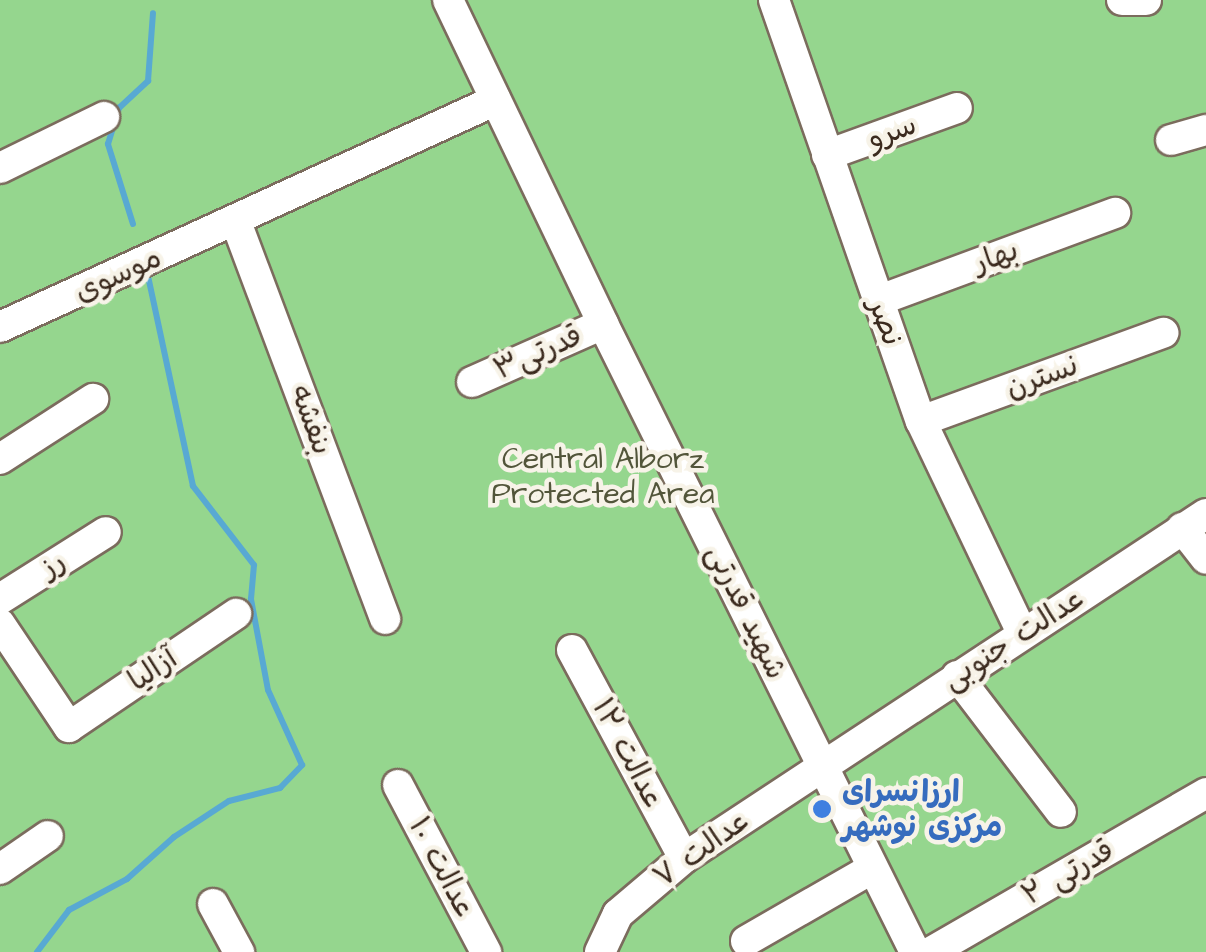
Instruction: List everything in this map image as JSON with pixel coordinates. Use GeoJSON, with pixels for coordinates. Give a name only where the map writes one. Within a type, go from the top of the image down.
{"type":"FeatureCollection","features":[{"type":"Feature","properties":{"kind":"street","name":"شهید قدرتی"},"geometry":{"type":"LineString","coordinates":[[448,0],[603,324],[915,952]]}},
{"type":"Feature","properties":{"kind":"street"},"geometry":{"type":"LineString","coordinates":[[1122,0],[1146,0]]}},
{"type":"Feature","properties":{"kind":"street","name":"نصر"},"geometry":{"type":"LineString","coordinates":[[777,1],[877,301],[922,422],[1022,633]]}},
{"type":"Feature","properties":{"kind":"street","name":"موسوی"},"geometry":{"type":"LineString","coordinates":[[0,327],[496,100]]}},
{"type":"Feature","properties":{"kind":"street","name":"سرو"},"geometry":{"type":"LineString","coordinates":[[827,155],[957,108]]}},
{"type":"Feature","properties":{"kind":"street"},"geometry":{"type":"LineString","coordinates":[[0,168],[104,117]]}},
{"type":"Feature","properties":{"kind":"street"},"geometry":{"type":"LineString","coordinates":[[1170,140],[1206,130]]}},
{"type":"Feature","properties":{"kind":"street","name":"بهار"},"geometry":{"type":"LineString","coordinates":[[877,301],[1115,213]]}},
{"type":"Feature","properties":{"kind":"street","name":"بنفشه"},"geometry":{"type":"LineString","coordinates":[[236,222],[385,619]]}},
{"type":"Feature","properties":{"kind":"street","name":"قدرتی۳"},"geometry":{"type":"LineString","coordinates":[[472,382],[603,324]]}},
{"type":"Feature","properties":{"kind":"street","name":"نسترن"},"geometry":{"type":"LineString","coordinates":[[922,422],[1163,333]]}},
{"type":"Feature","properties":{"kind":"street"},"geometry":{"type":"LineString","coordinates":[[0,458],[93,398]]}},
{"type":"Feature","properties":{"kind":"street"},"geometry":{"type":"LineString","coordinates":[[1194,521],[1206,558]]}},
{"type":"Feature","properties":{"kind":"street","name":"عدالت جنوبی"},"geometry":{"type":"LineString","coordinates":[[822,765],[1194,521]]}},
{"type":"Feature","properties":{"kind":"street","name":"رز"},"geometry":{"type":"LineString","coordinates":[[0,599],[106,532]]}},
{"type":"Feature","properties":{"kind":"street","name":"آزالیا"},"geometry":{"type":"LineString","coordinates":[[0,624],[69,726],[236,614]]}},
{"type":"Feature","properties":{"kind":"street","name":"عدالت ۱۲"},"geometry":{"type":"LineString","coordinates":[[572,650],[684,858]]}},
{"type":"Feature","properties":{"kind":"street"},"geometry":{"type":"LineString","coordinates":[[957,676],[1061,812]]}},
{"type":"Feature","properties":{"kind":"street","name":"۷ عدالت"},"geometry":{"type":"LineString","coordinates":[[600,952],[618,914],[684,858],[822,765]]}},
{"type":"Feature","properties":{"kind":"street","name":"عدالت ۱۰"},"geometry":{"type":"LineString","coordinates":[[398,785],[486,952]]}},
{"type":"Feature","properties":{"kind":"street","name":"قدرتی ۲"},"geometry":{"type":"LineString","coordinates":[[930,952],[1206,793]]}},
{"type":"Feature","properties":{"kind":"street"},"geometry":{"type":"LineString","coordinates":[[0,869],[48,836]]}},
{"type":"Feature","properties":{"kind":"street"},"geometry":{"type":"LineString","coordinates":[[746,942],[874,868]]}},
{"type":"Feature","properties":{"kind":"street"},"geometry":{"type":"LineString","coordinates":[[213,904],[239,952]]}},
{"type":"Feature","properties":{"kind":"green space","name":"Central Alborz Protected Area"},"geometry":{"type":"Polygon","coordinates":[[[0,0],[1206,0],[1206,952],[0,952],[0,0]]]}},
{"type":"Feature","properties":{"kind":"waterway"},"geometry":{"type":"LineString","coordinates":[[133,224],[108,144],[119,108],[148,81],[153,13]]}},
{"type":"Feature","properties":{"kind":"waterway"},"geometry":{"type":"LineString","coordinates":[[37,952],[69,910],[127,879],[174,837],[229,801],[280,788],[302,765],[268,690],[251,599],[254,565],[193,486],[146,267]]}},
{"type":"Feature","properties":{"kind":"place","name":"ارزانسرای مرکزی نوشهر"},"geometry":{"type":"Point","coordinates":[822,809]}}]}
